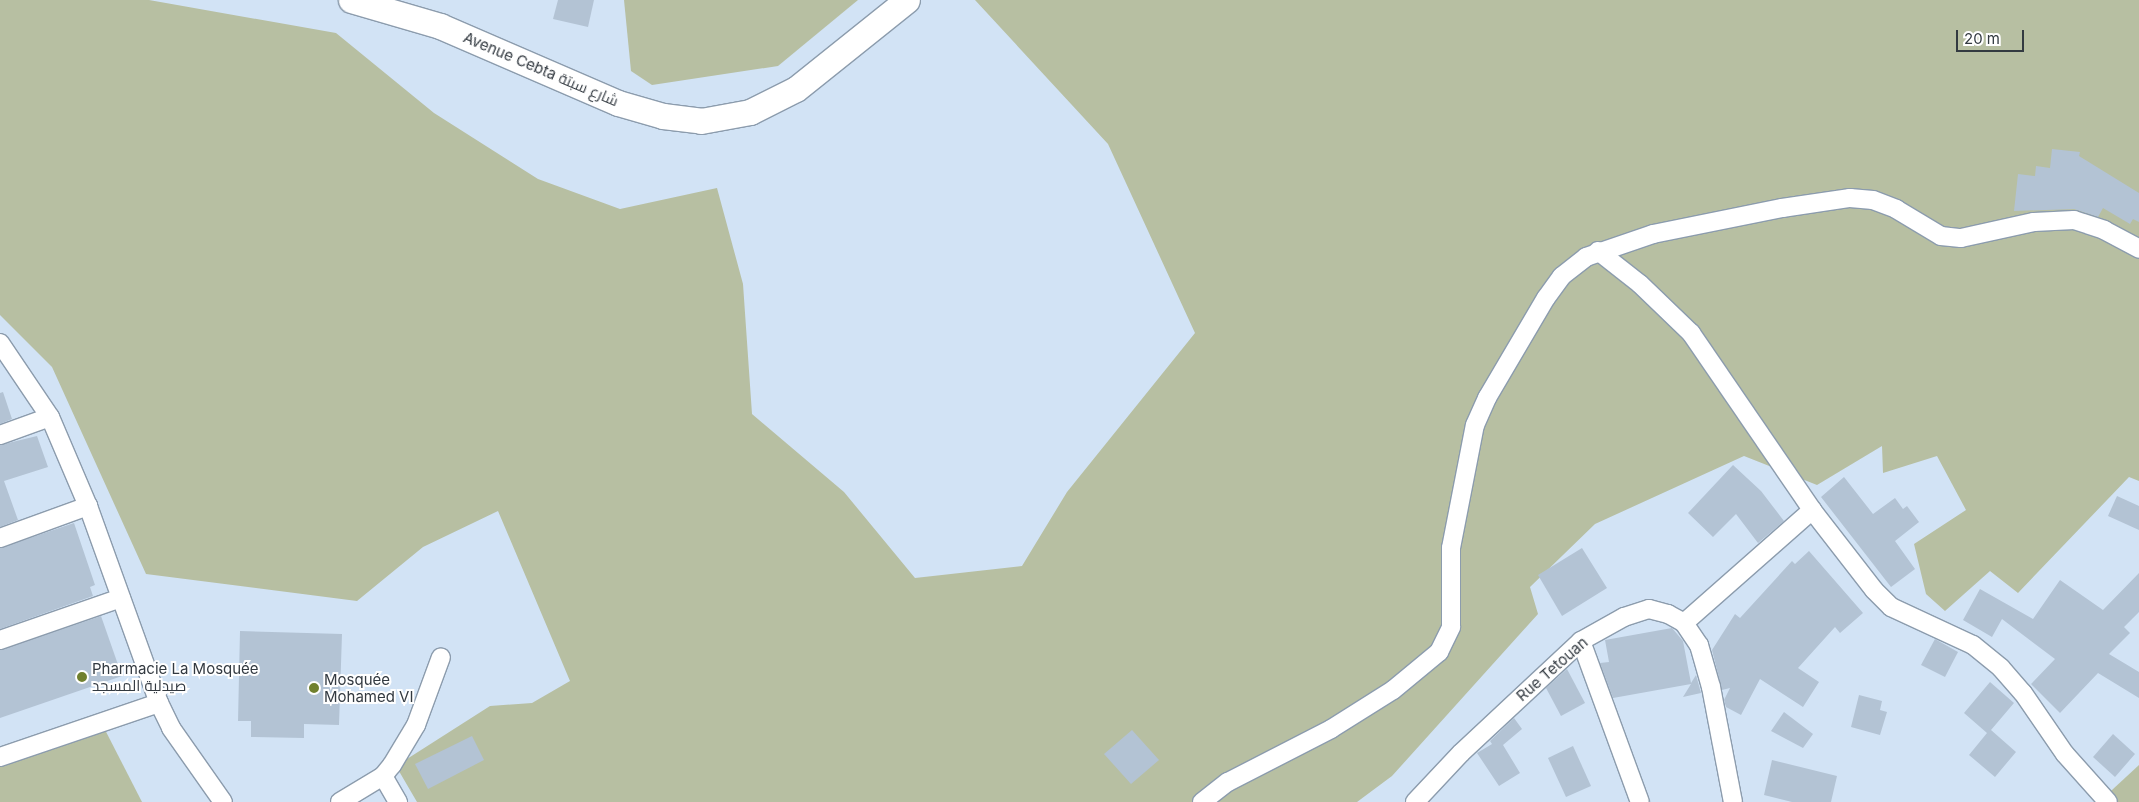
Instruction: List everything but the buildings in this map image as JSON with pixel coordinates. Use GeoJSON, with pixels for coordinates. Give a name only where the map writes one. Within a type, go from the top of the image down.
{"type":"FeatureCollection","features":[{"type":"Feature","properties":{"kind":"street","name":"Avenue Cebta شارع سبتة"},"geometry":{"type":"LineString","coordinates":[[351,0],[440,26],[618,103],[663,116],[701,121],[750,112],[796,89],[907,0]]}},
{"type":"Feature","properties":{"kind":"street"},"geometry":{"type":"LineString","coordinates":[[1202,802],[1228,782],[1331,729],[1393,690],[1439,652],[1450,627],[1451,548],[1475,425],[1487,398],[1546,298],[1562,276],[1598,251],[1654,234],[1782,208],[1850,198],[1874,200],[1896,209],[1941,236],[1961,238],[2034,222],[2074,220],[2104,230],[2139,249]]}},
{"type":"Feature","properties":{"kind":"street"},"geometry":{"type":"LineString","coordinates":[[1598,251],[1640,284],[1691,334],[1743,405],[1812,510],[1891,607],[1973,646],[2001,668],[2023,693],[2065,754],[2108,802]]}},
{"type":"Feature","properties":{"kind":"street"},"geometry":{"type":"LineString","coordinates":[[0,343],[50,416],[88,506],[159,703],[171,728],[223,802]]}},
{"type":"Feature","properties":{"kind":"street"},"geometry":{"type":"LineString","coordinates":[[0,435],[50,416]]}},
{"type":"Feature","properties":{"kind":"street"},"geometry":{"type":"LineString","coordinates":[[0,538],[88,506]]}},
{"type":"Feature","properties":{"kind":"street"},"geometry":{"type":"LineString","coordinates":[[1733,802],[1705,662],[1684,624],[1812,510]]}},
{"type":"Feature","properties":{"kind":"street"},"geometry":{"type":"LineString","coordinates":[[0,640],[121,598]]}},
{"type":"Feature","properties":{"kind":"street","name":"Rue Tetouan"},"geometry":{"type":"LineString","coordinates":[[1415,802],[1461,752],[1582,641],[1624,618],[1649,610],[1668,614],[1684,624]]}},
{"type":"Feature","properties":{"kind":"street"},"geometry":{"type":"LineString","coordinates":[[1582,641],[1640,802]]}},
{"type":"Feature","properties":{"kind":"street"},"geometry":{"type":"LineString","coordinates":[[340,802],[383,776],[416,725],[441,657]]}},
{"type":"Feature","properties":{"kind":"street"},"geometry":{"type":"LineString","coordinates":[[0,756],[159,703]]}},
{"type":"Feature","properties":{"kind":"street"},"geometry":{"type":"LineString","coordinates":[[383,776],[398,802]]}},
{"type":"Feature","properties":{"kind":"green space"},"geometry":{"type":"Polygon","coordinates":[[[0,0],[149,0],[336,33],[434,113],[538,179],[620,209],[717,188],[743,284],[752,414],[844,492],[915,578],[1022,566],[1067,492],[1195,333],[1108,144],[975,0],[2139,0],[2139,481],[2129,477],[2018,593],[1990,571],[1945,611],[1926,594],[1914,544],[1966,510],[1937,456],[1883,473],[1882,446],[1817,485],[1744,456],[1595,524],[1530,587],[1538,614],[1392,776],[1357,802],[417,802],[396,766],[490,706],[532,703],[570,681],[498,511],[423,547],[357,601],[146,574],[52,367],[0,315],[0,0]]]}},
{"type":"Feature","properties":{"kind":"green space"},"geometry":{"type":"Polygon","coordinates":[[[624,0],[858,0],[778,66],[652,85],[631,71],[624,0]]]}},
{"type":"Feature","properties":{"kind":"green space"},"geometry":{"type":"Polygon","coordinates":[[[101,722],[142,802],[0,802],[0,765],[101,722]]]}},
{"type":"Feature","properties":{"kind":"green space"},"geometry":{"type":"Polygon","coordinates":[[[2139,765],[2139,802],[2099,802],[2139,765]]]}},
{"type":"Feature","properties":{"kind":"place","name":"Pharmacie La Mosquée صيدلية المسجد"},"geometry":{"type":"Point","coordinates":[82,677]}},
{"type":"Feature","properties":{"kind":"place","name":"Mosquée Mohamed VI"},"geometry":{"type":"Point","coordinates":[314,688]}}]}
